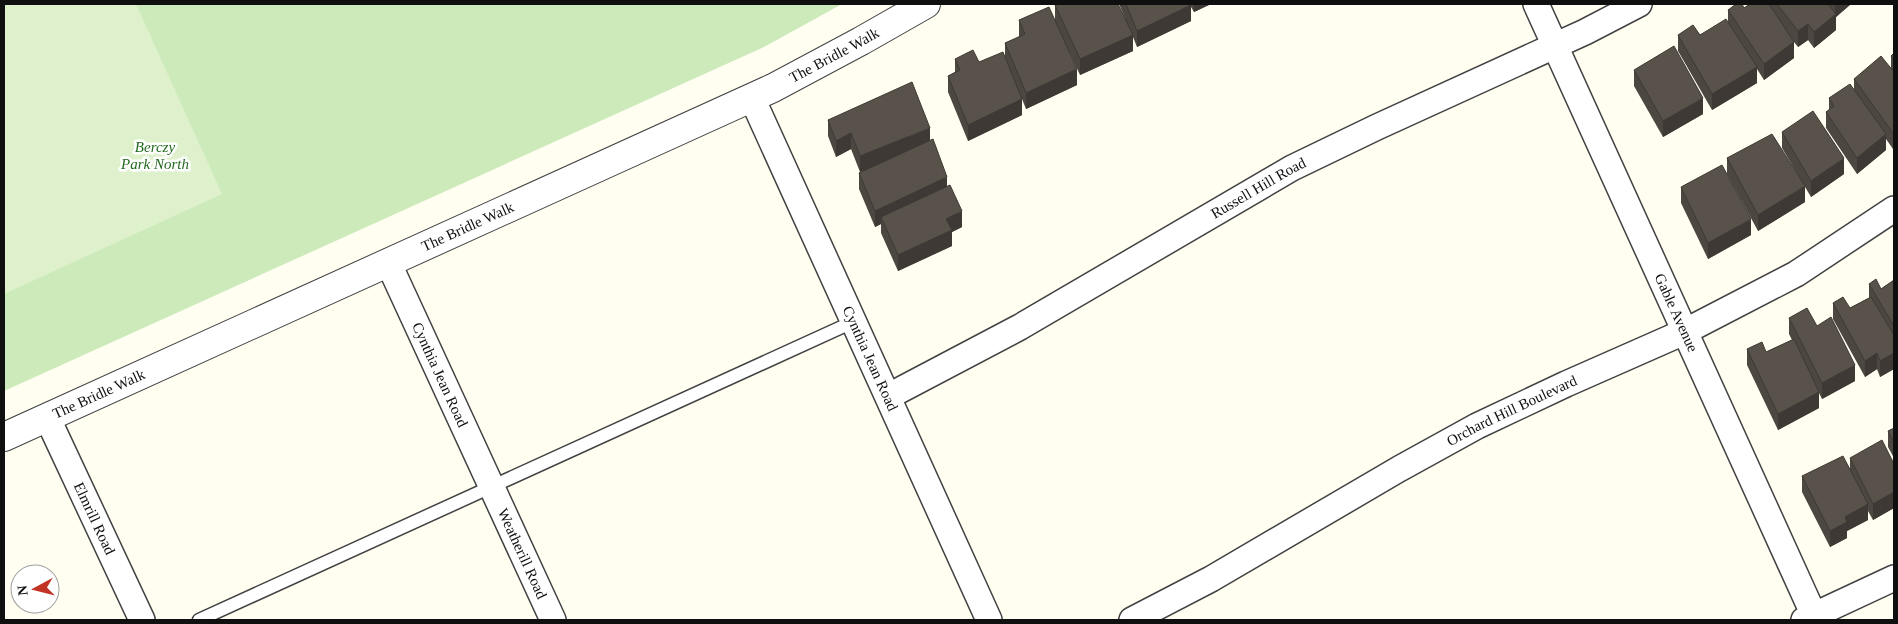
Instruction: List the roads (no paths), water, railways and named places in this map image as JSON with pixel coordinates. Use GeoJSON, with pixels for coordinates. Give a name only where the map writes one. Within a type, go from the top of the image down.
{"type":"FeatureCollection","features":[{"type":"Feature","properties":{"kind":"street","name":"The Bridle Walk"},"geometry":{"type":"LineString","coordinates":[[4,437],[752,98],[814,67],[926,4]]}},
{"type":"Feature","properties":{"kind":"street","name":"Gable Avenue"},"geometry":{"type":"LineString","coordinates":[[1536,4],[1811,619]]}},
{"type":"Feature","properties":{"kind":"street","name":"Russell Hill Road"},"geometry":{"type":"LineString","coordinates":[[889,396],[1020,327],[1292,168],[1585,32],[1639,4]]}},
{"type":"Feature","properties":{"kind":"street","name":"Cynthia Jean Road"},"geometry":{"type":"LineString","coordinates":[[752,98],[855,321],[989,620]]}},
{"type":"Feature","properties":{"kind":"street","name":"Orchard Hill Boulevard"},"geometry":{"type":"LineString","coordinates":[[1132,620],[1211,579],[1399,469],[1477,426],[1684,332],[1796,274],[1894,209]]}},
{"type":"Feature","properties":{"kind":"street","name":"Cynthia Jean Road"},"geometry":{"type":"LineString","coordinates":[[388,262],[491,487]]}},
{"type":"Feature","properties":{"kind":"street","name":"Elmrill Road"},"geometry":{"type":"LineString","coordinates":[[47,417],[142,620]]}},
{"type":"Feature","properties":{"kind":"street","name":"Weatherill Road"},"geometry":{"type":"LineString","coordinates":[[491,487],[553,620]]}},
{"type":"Feature","properties":{"kind":"street"},"geometry":{"type":"LineString","coordinates":[[1811,619],[1894,578]]}},
{"type":"Feature","properties":{"kind":"lane"},"geometry":{"type":"LineString","coordinates":[[198,620],[855,321]]}},
{"type":"Feature","properties":{"kind":"park label","name":"Berczy Park North"},"geometry":{"type":"Point","coordinates":[155,156]}}]}
